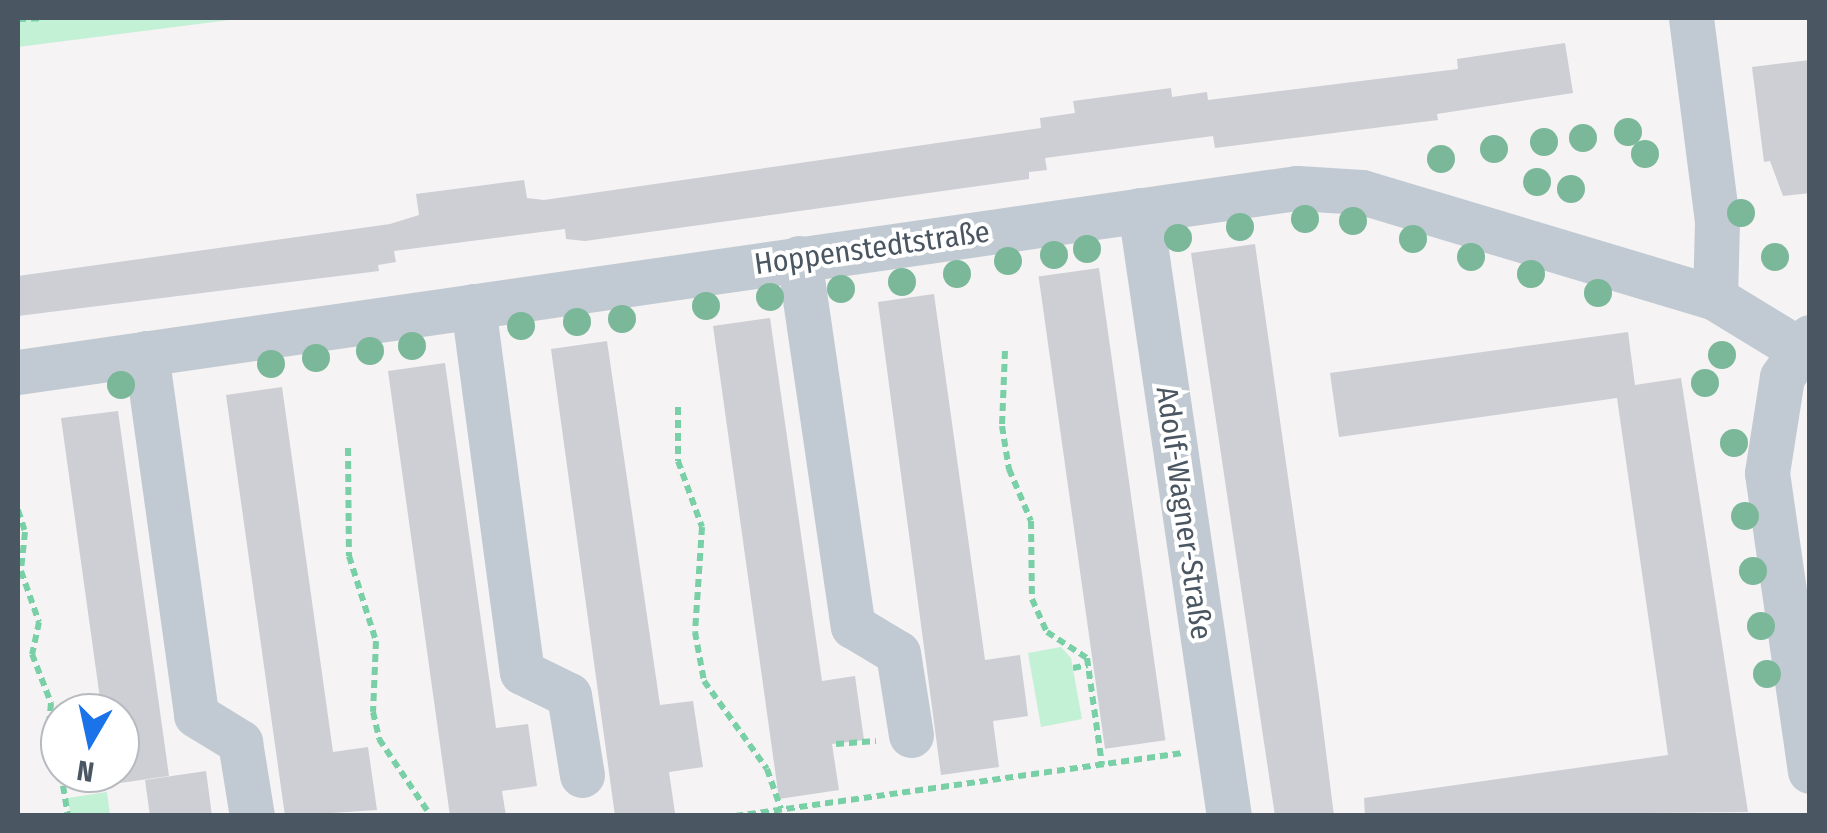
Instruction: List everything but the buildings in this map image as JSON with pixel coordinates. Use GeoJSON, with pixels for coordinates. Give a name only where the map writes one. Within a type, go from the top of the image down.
{"type":"FeatureCollection","features":[{"type":"Feature","properties":{"kind":"street"},"geometry":{"type":"LineString","coordinates":[[1691,18],[1717,222],[1714,298]]}},
{"type":"Feature","properties":{"kind":"street","name":"Hoppenstedtstraße"},"geometry":{"type":"LineString","coordinates":[[18,372],[1297,188],[1362,192],[1714,298],[1803,343]]}},
{"type":"Feature","properties":{"kind":"street","name":"Adolf-Wagner-Straße"},"geometry":{"type":"LineString","coordinates":[[1140,210],[1229,816]]}},
{"type":"Feature","properties":{"kind":"street"},"geometry":{"type":"LineString","coordinates":[[799,258],[853,626],[898,653],[911,735]]}},
{"type":"Feature","properties":{"kind":"street"},"geometry":{"type":"LineString","coordinates":[[472,306],[522,672],[570,695],[582,775]]}},
{"type":"Feature","properties":{"kind":"street"},"geometry":{"type":"LineString","coordinates":[[1803,343],[1774,403],[1767,473],[1806,717],[1810,770]]}},
{"type":"Feature","properties":{"kind":"street"},"geometry":{"type":"LineString","coordinates":[[146,353],[196,716],[240,742],[252,816]]}},
{"type":"Feature","properties":{"kind":"path"},"geometry":{"type":"LineString","coordinates":[[18,20],[41,18]]}},
{"type":"Feature","properties":{"kind":"path"},"geometry":{"type":"LineString","coordinates":[[1006,351],[1003,437],[1032,521],[1037,618],[1088,665],[1102,765]]}},
{"type":"Feature","properties":{"kind":"path"},"geometry":{"type":"LineString","coordinates":[[678,407],[678,461],[702,528],[695,632],[704,681],[766,769],[786,811]]}},
{"type":"Feature","properties":{"kind":"path"},"geometry":{"type":"LineString","coordinates":[[348,448],[349,556],[376,641],[373,712],[379,739],[431,816]]}},
{"type":"Feature","properties":{"kind":"path"},"geometry":{"type":"LineString","coordinates":[[18,510],[25,532],[21,571],[39,622],[32,654],[47,693]]}},
{"type":"Feature","properties":{"kind":"path"},"geometry":{"type":"LineString","coordinates":[[1073,668],[1088,665]]}},
{"type":"Feature","properties":{"kind":"path"},"geometry":{"type":"LineString","coordinates":[[735,816],[786,811],[919,787],[1219,748]]}},
{"type":"Feature","properties":{"kind":"green space"},"geometry":{"type":"Polygon","coordinates":[[[18,18],[245,18],[18,47],[18,18]]]}},
{"type":"Feature","properties":{"kind":"green space"},"geometry":{"type":"Polygon","coordinates":[[[1061,647],[1071,658],[1082,719],[1041,727],[1028,653],[1061,647]]]}},
{"type":"Feature","properties":{"kind":"green space"},"geometry":{"type":"Polygon","coordinates":[[[107,793],[110,815],[70,815],[68,798],[107,793]]]}}]}
